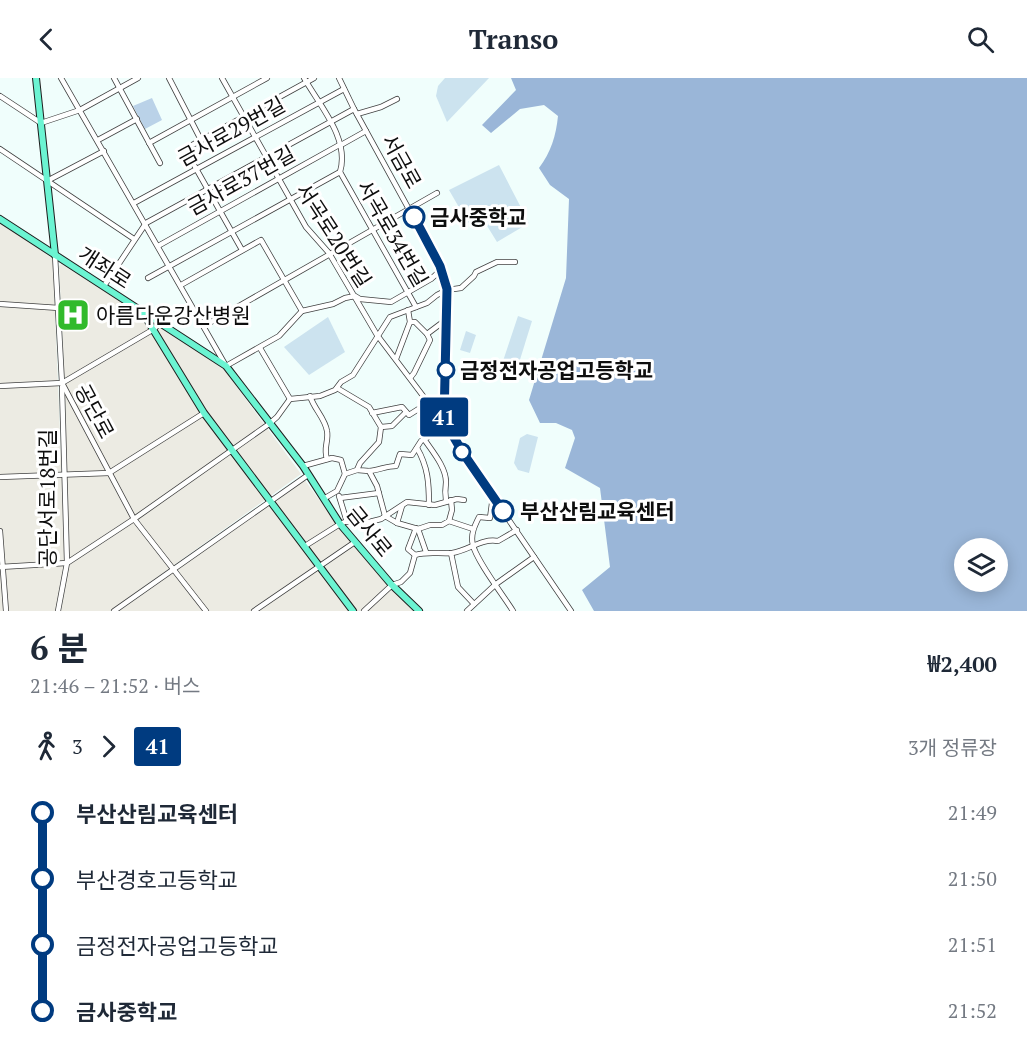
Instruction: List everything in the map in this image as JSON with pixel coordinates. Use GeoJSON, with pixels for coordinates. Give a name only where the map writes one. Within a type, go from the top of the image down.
{"type":"FeatureCollection","features":[{"type":"Feature","properties":{"kind":"main road"},"geometry":{"type":"LineString","coordinates":[[36,78],[55,255]]}},
{"type":"Feature","properties":{"kind":"main road","name":"개좌로"},"geometry":{"type":"LineString","coordinates":[[0,219],[141,310],[204,413],[353,611]]}},
{"type":"Feature","properties":{"kind":"main road","name":"금사로"},"geometry":{"type":"LineString","coordinates":[[141,310],[226,366],[303,466],[355,542],[418,611]]}},
{"type":"Feature","properties":{"kind":"street","name":"금사로"},"geometry":{"type":"LineString","coordinates":[[61,78],[226,366]]}},
{"type":"Feature","properties":{"kind":"street"},"geometry":{"type":"LineString","coordinates":[[114,78],[160,163]]}},
{"type":"Feature","properties":{"kind":"street"},"geometry":{"type":"LineString","coordinates":[[0,96],[41,123],[80,110],[138,78]]}},
{"type":"Feature","properties":{"kind":"street"},"geometry":{"type":"LineString","coordinates":[[169,78],[201,141]]}},
{"type":"Feature","properties":{"kind":"street","name":"서곡로20번길"},"geometry":{"type":"LineString","coordinates":[[222,78],[306,226],[329,253],[378,335],[428,403],[444,420]]}},
{"type":"Feature","properties":{"kind":"street"},"geometry":{"type":"LineString","coordinates":[[149,143],[267,78]]}},
{"type":"Feature","properties":{"kind":"street"},"geometry":{"type":"LineString","coordinates":[[242,250],[185,149],[305,80],[314,78]]}},
{"type":"Feature","properties":{"kind":"street","name":"서금로"},"geometry":{"type":"LineString","coordinates":[[339,78],[355,112],[441,270],[447,290],[444,420],[571,611]]}},
{"type":"Feature","properties":{"kind":"street","name":"서곡로34번길"},"geometry":{"type":"LineString","coordinates":[[305,80],[341,144],[340,172],[416,307]]}},
{"type":"Feature","properties":{"kind":"street","name":"금사로29번길"},"geometry":{"type":"LineString","coordinates":[[134,203],[344,88]]}},
{"type":"Feature","properties":{"kind":"street","name":"서금로"},"geometry":{"type":"LineString","coordinates":[[355,112],[381,107],[397,99]]}},
{"type":"Feature","properties":{"kind":"street"},"geometry":{"type":"LineString","coordinates":[[104,286],[146,223],[330,122],[355,112]]}},
{"type":"Feature","properties":{"kind":"street"},"geometry":{"type":"LineString","coordinates":[[98,140],[137,119]]}},
{"type":"Feature","properties":{"kind":"street","name":"금사로37번길"},"geometry":{"type":"LineString","coordinates":[[158,246],[366,131]]}},
{"type":"Feature","properties":{"kind":"street"},"geometry":{"type":"LineString","coordinates":[[0,149],[134,239]]}},
{"type":"Feature","properties":{"kind":"street"},"geometry":{"type":"LineString","coordinates":[[47,180],[104,151]]}},
{"type":"Feature","properties":{"kind":"street"},"geometry":{"type":"LineString","coordinates":[[148,278],[340,172]]}},
{"type":"Feature","properties":{"kind":"street"},"geometry":{"type":"LineString","coordinates":[[204,326],[437,192]]}},
{"type":"Feature","properties":{"kind":"street"},"geometry":{"type":"LineString","coordinates":[[181,285],[261,240],[302,311]]}},
{"type":"Feature","properties":{"kind":"street","name":"공단로"},"geometry":{"type":"LineString","coordinates":[[55,255],[62,383],[134,519],[206,611]]}},
{"type":"Feature","properties":{"kind":"street"},"geometry":{"type":"LineString","coordinates":[[1,567],[67,563],[269,424],[290,399],[328,394],[337,388],[341,382],[353,375],[390,317],[427,303],[447,290],[461,288],[476,272],[497,262],[514,262]]}},
{"type":"Feature","properties":{"kind":"street"},"geometry":{"type":"LineString","coordinates":[[226,366],[279,336],[302,311],[333,304],[354,296],[360,299],[391,302],[431,279],[441,270]]}},
{"type":"Feature","properties":{"kind":"street"},"geometry":{"type":"LineString","coordinates":[[0,304],[59,308]]}},
{"type":"Feature","properties":{"kind":"street"},"geometry":{"type":"LineString","coordinates":[[396,359],[410,322],[408,310]]}},
{"type":"Feature","properties":{"kind":"street"},"geometry":{"type":"LineString","coordinates":[[427,334],[447,319]]}},
{"type":"Feature","properties":{"kind":"street"},"geometry":{"type":"LineString","coordinates":[[0,386],[62,383],[154,329],[160,322]]}},
{"type":"Feature","properties":{"kind":"street"},"geometry":{"type":"LineString","coordinates":[[410,322],[415,322],[430,340],[410,378]]}},
{"type":"Feature","properties":{"kind":"street"},"geometry":{"type":"LineString","coordinates":[[203,351],[212,341]]}},
{"type":"Feature","properties":{"kind":"street"},"geometry":{"type":"LineString","coordinates":[[260,348],[290,399]]}},
{"type":"Feature","properties":{"kind":"street","name":"공단서로18번길"},"geometry":{"type":"LineString","coordinates":[[58,611],[67,563],[62,383]]}},
{"type":"Feature","properties":{"kind":"street"},"geometry":{"type":"LineString","coordinates":[[337,388],[369,407],[381,428],[379,442],[360,463],[357,470]]}},
{"type":"Feature","properties":{"kind":"street"},"geometry":{"type":"LineString","coordinates":[[303,466],[327,459],[325,445],[327,430],[310,396]]}},
{"type":"Feature","properties":{"kind":"street"},"geometry":{"type":"LineString","coordinates":[[381,428],[392,426],[407,414],[428,403]]}},
{"type":"Feature","properties":{"kind":"street"},"geometry":{"type":"LineString","coordinates":[[372,413],[402,407],[407,414]]}},
{"type":"Feature","properties":{"kind":"street"},"geometry":{"type":"LineString","coordinates":[[109,473],[204,413]]}},
{"type":"Feature","properties":{"kind":"street"},"geometry":{"type":"LineString","coordinates":[[325,498],[337,491],[345,474],[357,470],[382,470],[396,466],[400,454],[412,455],[424,439],[447,426]]}},
{"type":"Feature","properties":{"kind":"street"},"geometry":{"type":"LineString","coordinates":[[369,471],[379,493],[385,516],[397,523],[417,528],[442,525],[449,521],[453,506],[448,501],[444,489],[446,482],[441,465],[424,439]]}},
{"type":"Feature","properties":{"kind":"street"},"geometry":{"type":"LineString","coordinates":[[417,448],[425,462],[429,483],[429,505]]}},
{"type":"Feature","properties":{"kind":"street","name":"금사로"},"geometry":{"type":"LineString","coordinates":[[327,459],[341,460],[345,474]]}},
{"type":"Feature","properties":{"kind":"street","name":"공단로"},"geometry":{"type":"LineString","coordinates":[[0,477],[109,473]]}},
{"type":"Feature","properties":{"kind":"street"},"geometry":{"type":"LineString","coordinates":[[114,611],[308,475]]}},
{"type":"Feature","properties":{"kind":"street"},"geometry":{"type":"LineString","coordinates":[[337,491],[344,523]]}},
{"type":"Feature","properties":{"kind":"street"},"geometry":{"type":"LineString","coordinates":[[340,498],[379,493]]}},
{"type":"Feature","properties":{"kind":"street"},"geometry":{"type":"LineString","coordinates":[[305,546],[352,519],[369,522],[385,516],[407,502],[429,505],[464,500]]}},
{"type":"Feature","properties":{"kind":"street"},"geometry":{"type":"LineString","coordinates":[[496,500],[492,503],[490,518],[479,517],[473,529],[472,545],[513,611]]}},
{"type":"Feature","properties":{"kind":"street"},"geometry":{"type":"LineString","coordinates":[[397,523],[402,506]]}},
{"type":"Feature","properties":{"kind":"street"},"geometry":{"type":"LineString","coordinates":[[449,521],[473,529]]}},
{"type":"Feature","properties":{"kind":"street"},"geometry":{"type":"LineString","coordinates":[[417,528],[426,552]]}},
{"type":"Feature","properties":{"kind":"street"},"geometry":{"type":"LineString","coordinates":[[415,555],[408,549],[417,528]]}},
{"type":"Feature","properties":{"kind":"street"},"geometry":{"type":"LineString","coordinates":[[415,555],[426,552],[451,553],[493,540],[498,542],[517,530]]}},
{"type":"Feature","properties":{"kind":"street"},"geometry":{"type":"LineString","coordinates":[[0,531],[6,611]]}},
{"type":"Feature","properties":{"kind":"street"},"geometry":{"type":"LineString","coordinates":[[254,611],[355,542]]}},
{"type":"Feature","properties":{"kind":"street"},"geometry":{"type":"LineString","coordinates":[[451,553],[458,587],[474,604]]}},
{"type":"Feature","properties":{"kind":"street"},"geometry":{"type":"LineString","coordinates":[[363,611],[392,585],[401,582],[410,573],[415,555]]}},
{"type":"Feature","properties":{"kind":"street"},"geometry":{"type":"LineString","coordinates":[[466,611],[496,584],[534,557]]}},
{"type":"Feature","properties":{"kind":"shaded area"},"geometry":{"type":"Polygon","coordinates":[[[445,78],[489,78],[447,122],[436,96],[438,86],[445,78]]]}},
{"type":"Feature","properties":{"kind":"shaded area"},"geometry":{"type":"Polygon","coordinates":[[[511,78],[1027,78],[1027,611],[594,611],[582,590],[610,567],[600,488],[565,468],[575,438],[572,430],[556,423],[540,423],[529,400],[566,278],[569,199],[550,185],[539,168],[552,144],[558,116],[544,105],[520,109],[491,133],[482,125],[516,90],[511,78]]]}},
{"type":"Feature","properties":{"kind":"shaded area"},"geometry":{"type":"Polygon","coordinates":[[[152,98],[162,120],[145,129],[133,106],[152,98]]]}},
{"type":"Feature","properties":{"kind":"shaded area"},"geometry":{"type":"Polygon","coordinates":[[[499,165],[529,223],[497,242],[481,216],[468,223],[449,190],[499,165]]]}},
{"type":"Feature","properties":{"kind":"shaded area"},"geometry":{"type":"Polygon","coordinates":[[[0,222],[53,259],[65,557],[56,611],[0,611],[0,222]]]}},
{"type":"Feature","properties":{"kind":"shaded area"},"geometry":{"type":"Polygon","coordinates":[[[61,264],[195,349],[225,371],[301,474],[110,611],[61,611],[68,570],[68,554],[65,390],[59,266],[61,264]]]}},
{"type":"Feature","properties":{"kind":"shaded area"},"geometry":{"type":"Polygon","coordinates":[[[518,316],[532,321],[518,366],[503,361],[518,316]]]}},
{"type":"Feature","properties":{"kind":"shaded area"},"geometry":{"type":"Polygon","coordinates":[[[328,317],[345,352],[309,375],[284,347],[328,317]]]}},
{"type":"Feature","properties":{"kind":"shaded area"},"geometry":{"type":"Polygon","coordinates":[[[466,331],[476,335],[470,353],[460,350],[466,331]]]}},
{"type":"Feature","properties":{"kind":"shaded area"},"geometry":{"type":"Polygon","coordinates":[[[527,434],[538,437],[529,473],[518,470],[514,463],[520,438],[527,434]]]}},
{"type":"Feature","properties":{"kind":"shaded area"},"geometry":{"type":"Polygon","coordinates":[[[304,479],[342,531],[413,611],[119,611],[304,479]]]}},
{"type":"Feature","properties":{"kind":"bus line","name":"41"},"geometry":{"type":"LineString","coordinates":[[414,217],[440,266],[447,289],[444,420],[463,453],[503,511]]}},
{"type":"Feature","properties":{"kind":"place","name":"금사중학교"},"geometry":{"type":"Point","coordinates":[414,217]}},
{"type":"Feature","properties":{"kind":"place","name":"아름다운강산병원"},"geometry":{"type":"Point","coordinates":[73,315]}},
{"type":"Feature","properties":{"kind":"place","name":"금정전자공업고등학교"},"geometry":{"type":"Point","coordinates":[446,370]}},
{"type":"Feature","properties":{"kind":"place","name":"부산산림교육센터"},"geometry":{"type":"Point","coordinates":[503,511]}}]}
